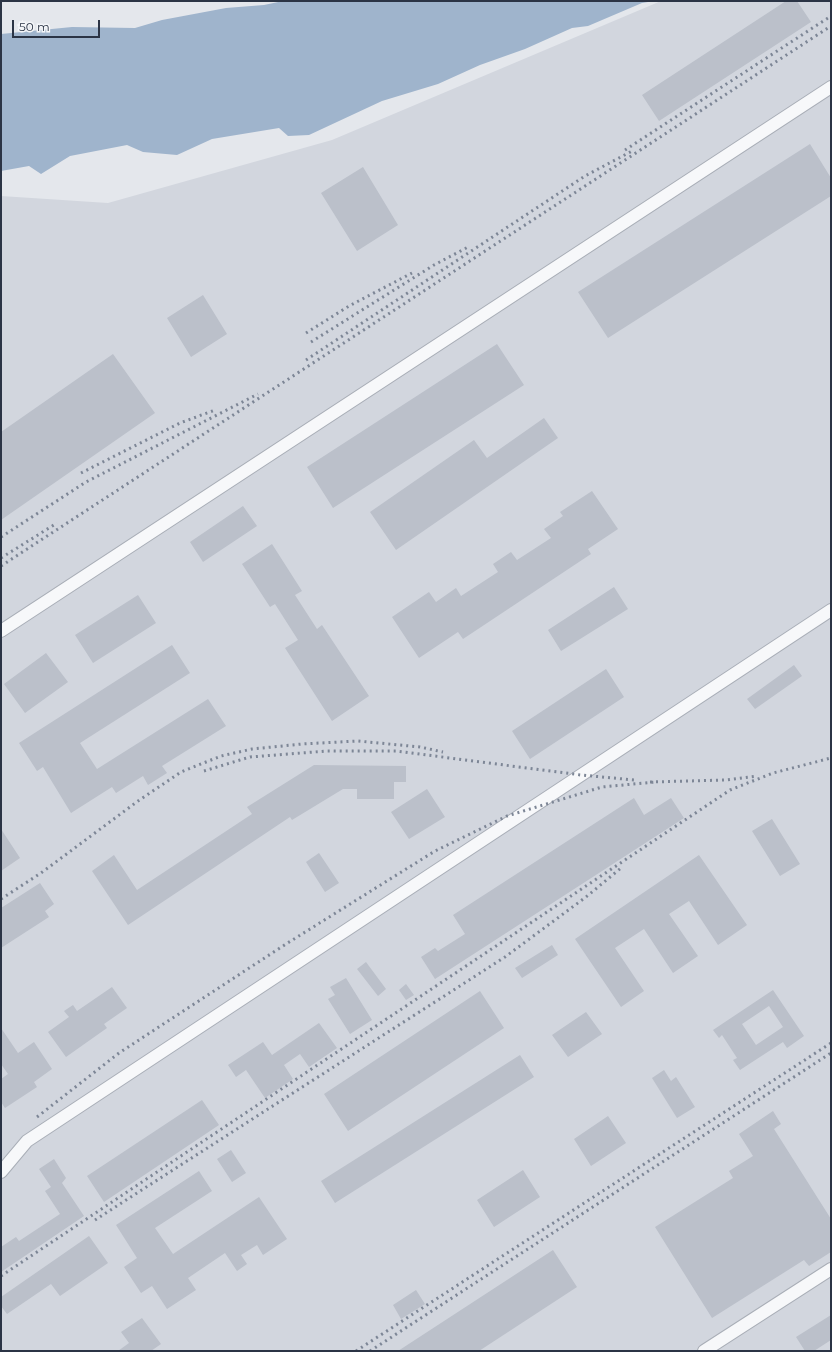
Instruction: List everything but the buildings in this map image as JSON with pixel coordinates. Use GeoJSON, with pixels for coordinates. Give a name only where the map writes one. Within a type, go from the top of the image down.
{"type":"FeatureCollection","features":[{"type":"Feature","properties":{"kind":"lane"},"geometry":{"type":"LineString","coordinates":[[1,631],[831,87]]}},
{"type":"Feature","properties":{"kind":"lane"},"geometry":{"type":"LineString","coordinates":[[1,1172],[27,1141],[831,610]]}},
{"type":"Feature","properties":{"kind":"lane"},"geometry":{"type":"LineString","coordinates":[[704,1351],[831,1269]]}},
{"type":"Feature","properties":{"kind":"shaded area"},"geometry":{"type":"Polygon","coordinates":[[[661,1],[831,1],[831,1351],[1,1351],[1,196],[108,203],[332,140],[661,1]]]}},
{"type":"Feature","properties":{"kind":"water"},"geometry":{"type":"Polygon","coordinates":[[[283,1],[654,1],[642,3],[588,26],[572,28],[525,49],[480,65],[438,84],[382,101],[309,135],[288,136],[279,128],[212,139],[177,155],[143,152],[127,145],[70,156],[41,174],[29,166],[1,171],[1,34],[72,27],[135,28],[162,20],[226,8],[264,5],[283,1]]]}},
{"type":"Feature","properties":{"kind":"railway"},"geometry":{"type":"LineString","coordinates":[[625,150],[831,16]]}},
{"type":"Feature","properties":{"kind":"railway"},"geometry":{"type":"LineString","coordinates":[[1,566],[831,26]]}},
{"type":"Feature","properties":{"kind":"railway"},"geometry":{"type":"LineString","coordinates":[[306,360],[585,176],[634,150]]}},
{"type":"Feature","properties":{"kind":"railway"},"geometry":{"type":"LineString","coordinates":[[311,342],[434,265],[470,246]]}},
{"type":"Feature","properties":{"kind":"railway"},"geometry":{"type":"LineString","coordinates":[[306,333],[349,306],[412,273]]}},
{"type":"Feature","properties":{"kind":"railway"},"geometry":{"type":"LineString","coordinates":[[1,537],[86,482],[258,394]]}},
{"type":"Feature","properties":{"kind":"railway"},"geometry":{"type":"LineString","coordinates":[[81,473],[180,423],[215,410]]}},
{"type":"Feature","properties":{"kind":"railway"},"geometry":{"type":"LineString","coordinates":[[1,558],[57,523]]}},
{"type":"Feature","properties":{"kind":"railway"},"geometry":{"type":"LineString","coordinates":[[1,899],[41,873],[138,801],[181,772],[221,756],[252,749],[302,744],[358,741],[420,747],[443,752]]}},
{"type":"Feature","properties":{"kind":"railway"},"geometry":{"type":"LineString","coordinates":[[204,771],[250,757],[327,751],[396,751],[581,775],[634,780]]}},
{"type":"Feature","properties":{"kind":"railway"},"geometry":{"type":"LineString","coordinates":[[1,1276],[730,790],[773,773],[831,758]]}},
{"type":"Feature","properties":{"kind":"railway"},"geometry":{"type":"LineString","coordinates":[[650,782],[726,780],[757,776]]}},
{"type":"Feature","properties":{"kind":"railway"},"geometry":{"type":"LineString","coordinates":[[37,1117],[119,1053],[286,944],[435,851],[507,816],[602,787],[655,782]]}},
{"type":"Feature","properties":{"kind":"railway"},"geometry":{"type":"LineString","coordinates":[[95,1220],[505,957],[586,897],[621,868]]}},
{"type":"Feature","properties":{"kind":"railway"},"geometry":{"type":"LineString","coordinates":[[356,1351],[831,1043]]}},
{"type":"Feature","properties":{"kind":"railway"},"geometry":{"type":"LineString","coordinates":[[370,1351],[831,1053]]}}]}
